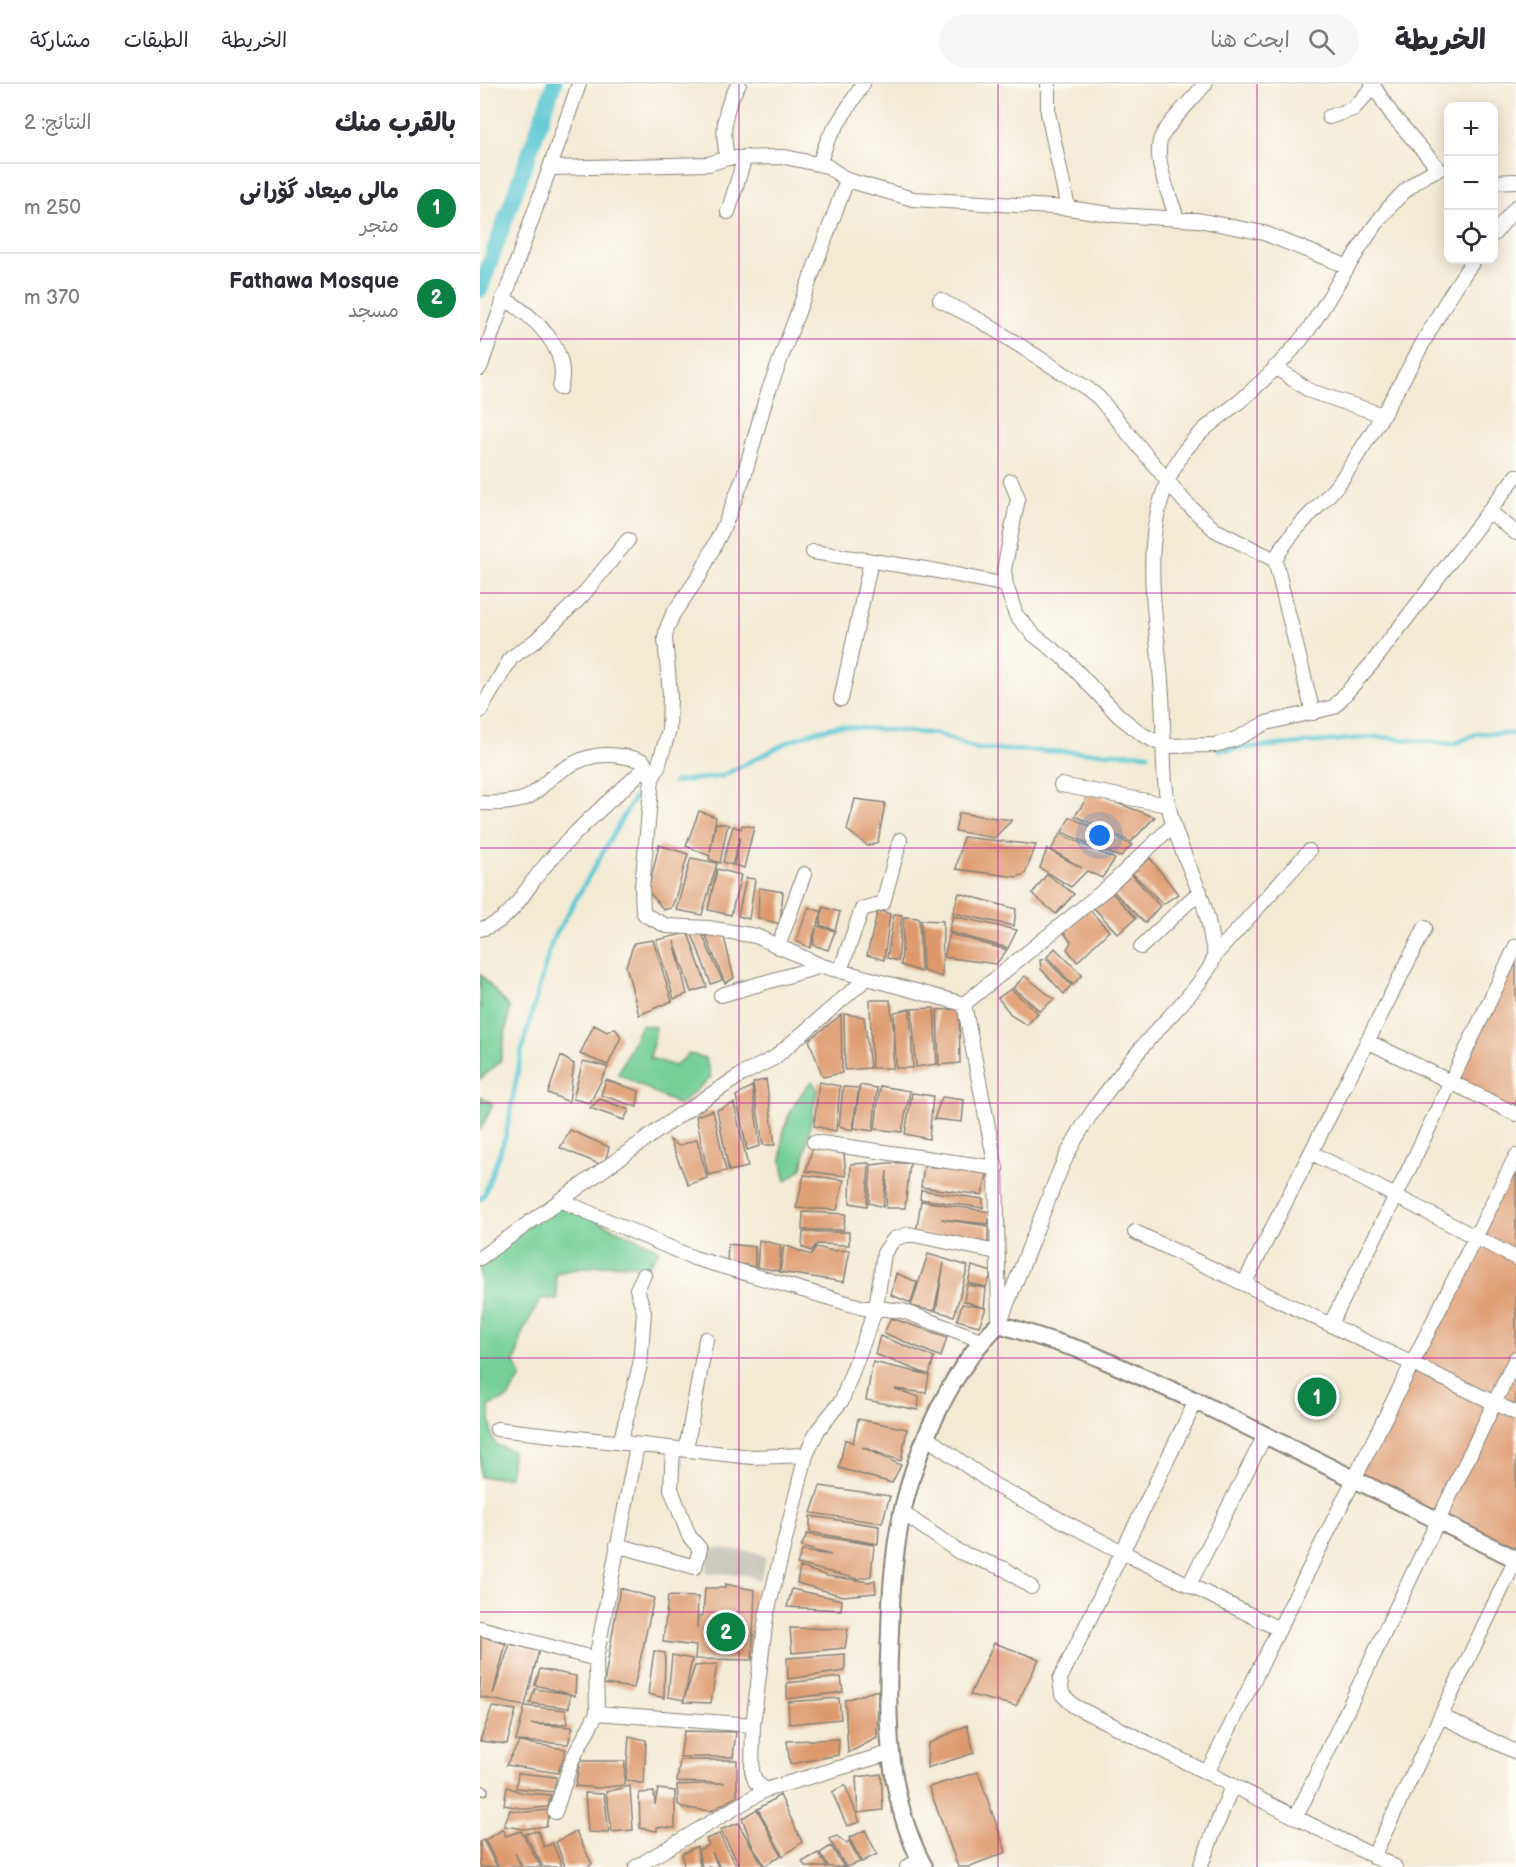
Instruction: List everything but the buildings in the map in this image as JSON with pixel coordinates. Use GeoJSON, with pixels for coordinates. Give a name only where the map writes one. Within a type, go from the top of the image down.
{"type":"FeatureCollection","features":[{"type":"Feature","properties":{"kind":"street"},"geometry":{"type":"LineString","coordinates":[[480,368],[579,84]]}},
{"type":"Feature","properties":{"kind":"street"},"geometry":{"type":"LineString","coordinates":[[727,158],[723,138],[724,114],[739,84]]}},
{"type":"Feature","properties":{"kind":"street"},"geometry":{"type":"LineString","coordinates":[[819,164],[828,139],[863,84]]}},
{"type":"Feature","properties":{"kind":"street"},"geometry":{"type":"LineString","coordinates":[[1177,219],[1160,162],[1159,146],[1162,135],[1205,84]]}},
{"type":"Feature","properties":{"kind":"street"},"geometry":{"type":"LineString","coordinates":[[1214,956],[1210,927],[1200,891],[1173,825],[1164,788],[1164,751],[1150,577],[1152,546],[1167,484],[1184,452],[1195,438],[1215,418],[1245,397],[1275,367],[1316,319],[1346,266],[1400,197],[1423,175],[1444,170],[1393,116],[1373,85],[1353,109],[1329,117]]}},
{"type":"Feature","properties":{"kind":"street"},"geometry":{"type":"LineString","coordinates":[[1049,86],[1048,113],[1068,208]]}},
{"type":"Feature","properties":{"kind":"street"},"geometry":{"type":"LineString","coordinates":[[728,212],[745,157]]}},
{"type":"Feature","properties":{"kind":"street"},"geometry":{"type":"LineString","coordinates":[[551,168],[709,164],[727,158],[785,157],[827,166],[847,180],[913,199],[1068,208],[1116,215],[1177,219],[1264,233],[1346,266]]}},
{"type":"Feature","properties":{"kind":"street"},"geometry":{"type":"LineString","coordinates":[[480,929],[489,928],[506,915],[526,894],[543,868],[650,777],[658,767],[669,730],[670,694],[665,638],[668,628],[673,615],[700,576],[725,524],[744,476],[766,398],[847,180]]}},
{"type":"Feature","properties":{"kind":"street"},"geometry":{"type":"LineString","coordinates":[[1498,182],[1516,181]]}},
{"type":"Feature","properties":{"kind":"street"},"geometry":{"type":"LineString","coordinates":[[1498,229],[1516,207]]}},
{"type":"Feature","properties":{"kind":"street"},"geometry":{"type":"LineString","coordinates":[[1313,713],[1275,560],[1285,541],[1338,483],[1383,415],[1458,282],[1471,264]]}},
{"type":"Feature","properties":{"kind":"street"},"geometry":{"type":"LineString","coordinates":[[503,298],[520,308],[549,337],[559,352],[565,372],[561,388]]}},
{"type":"Feature","properties":{"kind":"street"},"geometry":{"type":"LineString","coordinates":[[940,300],[981,321],[1088,389],[1099,398],[1167,484],[1215,530],[1275,560]]}},
{"type":"Feature","properties":{"kind":"street"},"geometry":{"type":"LineString","coordinates":[[1275,367],[1310,391],[1383,415]]}},
{"type":"Feature","properties":{"kind":"street"},"geometry":{"type":"LineString","coordinates":[[1011,481],[1018,498],[1017,514],[1005,554],[1006,585],[1016,615],[1034,635],[1065,659],[1119,716],[1164,751],[1215,745],[1236,739],[1266,723],[1334,707],[1373,662],[1516,476]]}},
{"type":"Feature","properties":{"kind":"street"},"geometry":{"type":"LineString","coordinates":[[1489,512],[1516,533]]}},
{"type":"Feature","properties":{"kind":"street"},"geometry":{"type":"LineString","coordinates":[[480,711],[511,658],[535,641],[582,596],[628,540]]}},
{"type":"Feature","properties":{"kind":"street"},"geometry":{"type":"LineString","coordinates":[[813,552],[1006,585]]}},
{"type":"Feature","properties":{"kind":"street"},"geometry":{"type":"LineString","coordinates":[[841,699],[871,561]]}},
{"type":"Feature","properties":{"kind":"street"},"geometry":{"type":"LineString","coordinates":[[480,803],[525,798],[540,789],[551,778],[593,755],[617,753],[643,761],[650,777],[642,887],[643,912],[647,916],[667,926],[708,928],[756,936],[822,966],[964,1004]]}},
{"type":"Feature","properties":{"kind":"street"},"geometry":{"type":"LineString","coordinates":[[1061,785],[1168,805]]}},
{"type":"Feature","properties":{"kind":"street"},"geometry":{"type":"LineString","coordinates":[[964,1004],[1108,887],[1173,825]]}},
{"type":"Feature","properties":{"kind":"street"},"geometry":{"type":"LineString","coordinates":[[840,971],[862,909],[883,903],[900,840]]}},
{"type":"Feature","properties":{"kind":"street"},"geometry":{"type":"LineString","coordinates":[[917,1865],[899,1804],[890,1753],[888,1670],[891,1599],[903,1513],[906,1497],[935,1416],[981,1340],[999,1324],[1062,1168],[1088,1121],[1119,1075],[1204,976],[1214,956],[1309,851]]}},
{"type":"Feature","properties":{"kind":"street"},"geometry":{"type":"LineString","coordinates":[[778,947],[804,874]]}},
{"type":"Feature","properties":{"kind":"street"},"geometry":{"type":"LineString","coordinates":[[1141,947],[1200,891]]}},
{"type":"Feature","properties":{"kind":"street"},"geometry":{"type":"LineString","coordinates":[[1245,1282],[1425,928]]}},
{"type":"Feature","properties":{"kind":"street"},"geometry":{"type":"LineString","coordinates":[[1331,1323],[1396,1196],[1516,946]]}},
{"type":"Feature","properties":{"kind":"street"},"geometry":{"type":"LineString","coordinates":[[721,995],[822,966]]}},
{"type":"Feature","properties":{"kind":"street"},"geometry":{"type":"LineString","coordinates":[[480,1258],[626,1156],[681,1114],[741,1075],[774,1058],[866,979]]}},
{"type":"Feature","properties":{"kind":"street"},"geometry":{"type":"LineString","coordinates":[[964,1004],[996,1168],[999,1324]]}},
{"type":"Feature","properties":{"kind":"street"},"geometry":{"type":"LineString","coordinates":[[1367,1041],[1516,1114]]}},
{"type":"Feature","properties":{"kind":"street"},"geometry":{"type":"LineString","coordinates":[[814,1142],[996,1168]]}},
{"type":"Feature","properties":{"kind":"street"},"geometry":{"type":"LineString","coordinates":[[1312,1153],[1516,1258]]}},
{"type":"Feature","properties":{"kind":"street"},"geometry":{"type":"LineString","coordinates":[[1207,1773],[1477,1239],[1516,1156]]}},
{"type":"Feature","properties":{"kind":"street"},"geometry":{"type":"LineString","coordinates":[[560,1200],[694,1258],[864,1308],[903,1311],[981,1340]]}},
{"type":"Feature","properties":{"kind":"street"},"geometry":{"type":"LineString","coordinates":[[1135,1232],[1245,1282],[1516,1413]]}},
{"type":"Feature","properties":{"kind":"street"},"geometry":{"type":"LineString","coordinates":[[765,1791],[755,1781],[752,1771],[753,1725],[766,1617],[806,1455],[818,1430],[842,1400],[876,1308],[884,1253],[894,1239],[909,1234],[997,1252]]}},
{"type":"Feature","properties":{"kind":"street"},"geometry":{"type":"LineString","coordinates":[[620,1443],[640,1365],[644,1312],[637,1289],[644,1275]]}},
{"type":"Feature","properties":{"kind":"street"},"geometry":{"type":"LineString","coordinates":[[999,1324],[1084,1351],[1196,1401],[1516,1559],[1373,1857]]}},
{"type":"Feature","properties":{"kind":"street"},"geometry":{"type":"LineString","coordinates":[[617,1545],[694,1567],[700,1549],[689,1536],[671,1488],[706,1340]]}},
{"type":"Feature","properties":{"kind":"street"},"geometry":{"type":"LineString","coordinates":[[1296,1817],[1516,1358]]}},
{"type":"Feature","properties":{"kind":"street"},"geometry":{"type":"LineString","coordinates":[[1196,1401],[1124,1553],[1060,1679],[1062,1694],[1074,1706],[1395,1867]]}},
{"type":"Feature","properties":{"kind":"street"},"geometry":{"type":"LineString","coordinates":[[497,1429],[752,1457],[806,1455]]}},
{"type":"Feature","properties":{"kind":"street"},"geometry":{"type":"LineString","coordinates":[[1189,1585],[1265,1436]]}},
{"type":"Feature","properties":{"kind":"street"},"geometry":{"type":"LineString","coordinates":[[927,1438],[996,1486],[1124,1553],[1279,1629]]}},
{"type":"Feature","properties":{"kind":"street"},"geometry":{"type":"LineString","coordinates":[[555,1812],[572,1761],[597,1713],[596,1659],[637,1445]]}},
{"type":"Feature","properties":{"kind":"street"},"geometry":{"type":"LineString","coordinates":[[903,1513],[959,1552],[1005,1569],[1031,1587]]}},
{"type":"Feature","properties":{"kind":"street"},"geometry":{"type":"LineString","coordinates":[[480,1628],[596,1659]]}},
{"type":"Feature","properties":{"kind":"street"},"geometry":{"type":"LineString","coordinates":[[597,1713],[753,1725]]}},
{"type":"Feature","properties":{"kind":"street"},"geometry":{"type":"LineString","coordinates":[[1441,1716],[1516,1752]]}},
{"type":"Feature","properties":{"kind":"street"},"geometry":{"type":"LineString","coordinates":[[636,1867],[765,1791],[890,1753]]}},
{"type":"Feature","properties":{"kind":"street"},"geometry":{"type":"LineString","coordinates":[[1200,1867],[1232,1786]]}},
{"type":"Feature","properties":{"kind":"shaded area"},"geometry":{"type":"Polygon","coordinates":[[[721,1548],[756,1552],[766,1557],[760,1580],[748,1575],[706,1573],[708,1549],[721,1548]]]}},
{"type":"Feature","properties":{"kind":"green space"},"geometry":{"type":"Polygon","coordinates":[[[480,974],[510,1008],[500,1062],[480,1079],[480,974]]]}},
{"type":"Feature","properties":{"kind":"green space"},"geometry":{"type":"Polygon","coordinates":[[[641,1025],[656,1027],[650,1058],[675,1066],[689,1054],[705,1058],[711,1077],[679,1105],[618,1074],[641,1025]]]}},
{"type":"Feature","properties":{"kind":"green space"},"geometry":{"type":"Polygon","coordinates":[[[812,1081],[817,1089],[802,1168],[786,1181],[782,1153],[785,1128],[795,1104],[812,1081]]]}},
{"type":"Feature","properties":{"kind":"green space"},"geometry":{"type":"Polygon","coordinates":[[[480,1096],[493,1104],[480,1131],[480,1096]]]}},
{"type":"Feature","properties":{"kind":"green space"},"geometry":{"type":"Polygon","coordinates":[[[556,1203],[660,1249],[647,1267],[613,1265],[556,1273],[557,1300],[541,1298],[523,1331],[515,1363],[521,1377],[508,1398],[489,1406],[492,1436],[496,1445],[512,1451],[510,1477],[480,1477],[480,1258],[556,1203]]]}},
{"type":"Feature","properties":{"kind":"waterway"},"geometry":{"type":"LineString","coordinates":[[480,290],[554,84]]}},
{"type":"Feature","properties":{"kind":"waterway"},"geometry":{"type":"LineString","coordinates":[[674,782],[722,776],[790,741],[838,726],[937,734],[977,749],[1148,754]]}},
{"type":"Feature","properties":{"kind":"waterway"},"geometry":{"type":"LineString","coordinates":[[1219,750],[1377,737],[1454,744],[1478,733],[1516,734]]}},
{"type":"Feature","properties":{"kind":"waterway"},"geometry":{"type":"LineString","coordinates":[[480,1199],[484,1195],[506,1135],[522,1049],[552,941],[634,798],[643,789]]}},
{"type":"Feature","properties":{"kind":"place","name":"مالی میعاد گۆرانی"},"geometry":{"type":"Point","coordinates":[1317,1397]}},
{"type":"Feature","properties":{"kind":"place","name":"Fathawa Mosque"},"geometry":{"type":"Point","coordinates":[726,1632]}}]}
